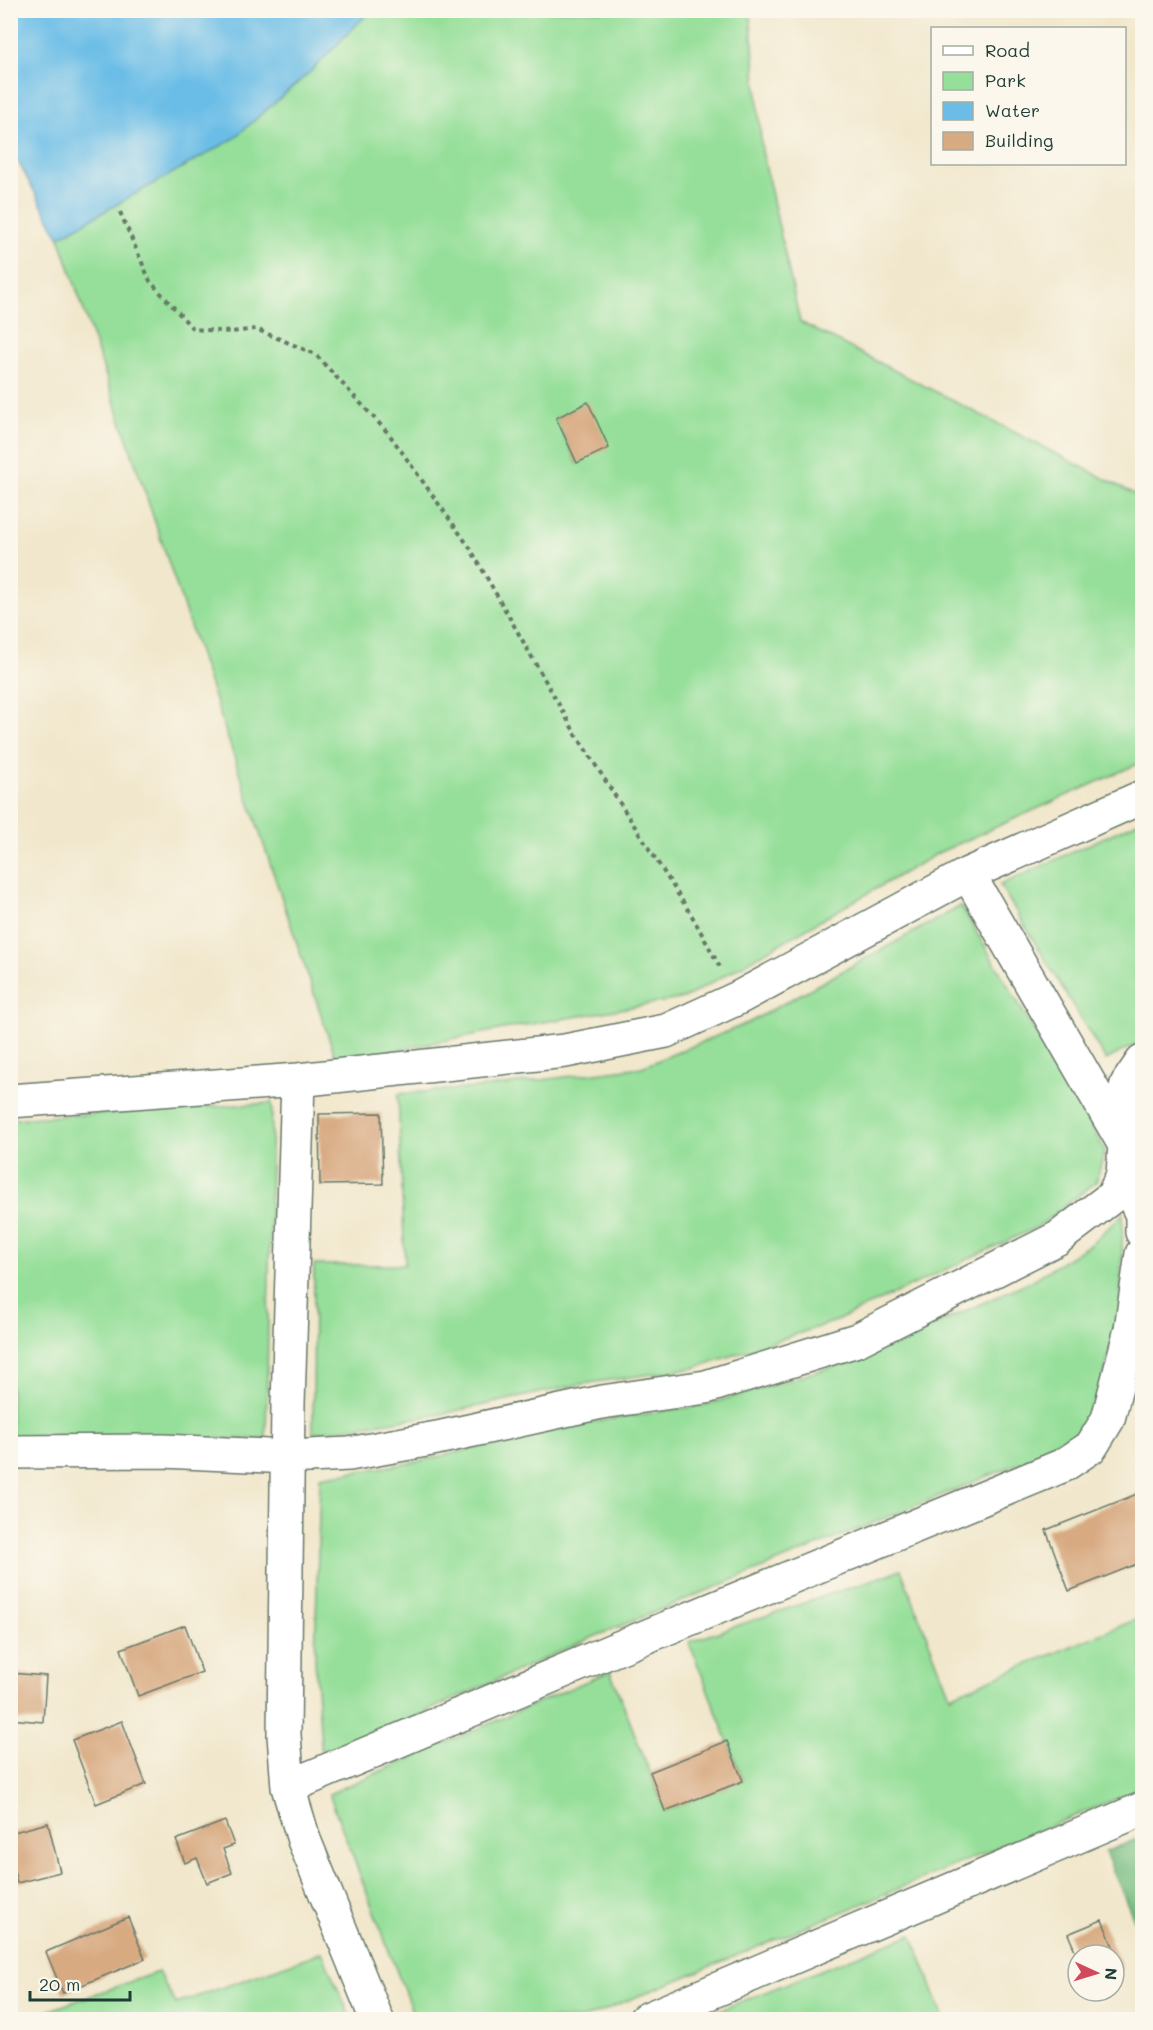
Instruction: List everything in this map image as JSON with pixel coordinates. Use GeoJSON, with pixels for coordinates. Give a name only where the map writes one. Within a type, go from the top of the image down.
{"type":"FeatureCollection","features":[{"type":"Feature","properties":{"kind":"street"},"geometry":{"type":"LineString","coordinates":[[10,1101],[298,1080],[565,1051],[666,1031],[738,999],[968,874],[1143,797]]}},
{"type":"Feature","properties":{"kind":"street"},"geometry":{"type":"LineString","coordinates":[[968,874],[1130,1164]]}},
{"type":"Feature","properties":{"kind":"street"},"geometry":{"type":"LineString","coordinates":[[1143,1062],[1127,1084],[1119,1115],[1142,1215],[1143,1232]]}},
{"type":"Feature","properties":{"kind":"street"},"geometry":{"type":"LineString","coordinates":[[298,1080],[288,1404],[284,1734],[288,1788],[304,1840],[377,2019]]}},
{"type":"Feature","properties":{"kind":"street"},"geometry":{"type":"LineString","coordinates":[[10,1452],[163,1451],[289,1457],[349,1454],[437,1438],[602,1402],[706,1387],[857,1340],[1058,1238],[1113,1196],[1130,1164]]}},
{"type":"Feature","properties":{"kind":"street"},"geometry":{"type":"LineString","coordinates":[[288,1788],[611,1651],[1064,1465],[1091,1447],[1108,1419],[1131,1329],[1143,1254]]}},
{"type":"Feature","properties":{"kind":"street"},"geometry":{"type":"LineString","coordinates":[[645,2019],[1143,1809]]}},
{"type":"Feature","properties":{"kind":"path"},"geometry":{"type":"LineString","coordinates":[[120,212],[150,281],[193,329],[232,332],[255,329],[315,354],[389,434],[470,548],[575,733],[692,916],[738,999]]}},
{"type":"Feature","properties":{"kind":"green space"},"geometry":{"type":"Polygon","coordinates":[[[370,11],[750,11],[762,151],[800,322],[1142,498],[1142,762],[940,852],[685,998],[503,1029],[337,1062],[59,237],[233,139],[311,71],[370,11]],[[587,403],[556,418],[577,463],[587,403]]]}},
{"type":"Feature","properties":{"kind":"green space"},"geometry":{"type":"Polygon","coordinates":[[[1142,820],[1142,1041],[1106,1060],[1000,885],[1142,820]]]}},
{"type":"Feature","properties":{"kind":"green space"},"geometry":{"type":"Polygon","coordinates":[[[961,906],[1105,1150],[1096,1182],[1037,1227],[836,1321],[694,1368],[582,1384],[436,1415],[313,1433],[314,1265],[405,1265],[398,1094],[488,1087],[642,1067],[748,1023],[961,906]]]}},
{"type":"Feature","properties":{"kind":"green space"},"geometry":{"type":"Polygon","coordinates":[[[272,1103],[266,1439],[11,1437],[11,1119],[272,1103]]]}},
{"type":"Feature","properties":{"kind":"green space"},"geometry":{"type":"Polygon","coordinates":[[[1123,1214],[1120,1308],[1097,1405],[1073,1438],[1037,1456],[586,1640],[322,1758],[315,1660],[320,1477],[411,1463],[585,1423],[705,1405],[865,1357],[1033,1280],[1091,1244],[1123,1214]]]}},
{"type":"Feature","properties":{"kind":"green space"},"geometry":{"type":"Polygon","coordinates":[[[901,1570],[950,1696],[1142,1617],[1142,1788],[583,2019],[415,2019],[329,1794],[610,1671],[665,1811],[743,1780],[689,1642],[901,1570]]]}},
{"type":"Feature","properties":{"kind":"green space"},"geometry":{"type":"Polygon","coordinates":[[[1142,1837],[1142,1938],[1105,1852],[1142,1837]]]}},
{"type":"Feature","properties":{"kind":"green space"},"geometry":{"type":"Polygon","coordinates":[[[912,1934],[944,2019],[697,2019],[912,1934]]]}},
{"type":"Feature","properties":{"kind":"green space"},"geometry":{"type":"Polygon","coordinates":[[[322,1952],[351,2019],[25,2019],[158,1972],[176,2004],[322,1952]]]}},
{"type":"Feature","properties":{"kind":"water"},"geometry":{"type":"Polygon","coordinates":[[[11,10],[370,11],[311,71],[233,139],[59,237],[17,160],[11,160],[11,10]]]}},
{"type":"Feature","properties":{"kind":"building"},"geometry":{"type":"Polygon","coordinates":[[[588,402],[609,448],[577,463],[556,418],[588,402]]]}},
{"type":"Feature","properties":{"kind":"building"},"geometry":{"type":"Polygon","coordinates":[[[381,1113],[383,1184],[320,1185],[319,1114],[381,1113]]]}},
{"type":"Feature","properties":{"kind":"building"},"geometry":{"type":"Polygon","coordinates":[[[1142,1492],[1142,1562],[1069,1591],[1046,1530],[1142,1492]]]}},
{"type":"Feature","properties":{"kind":"building"},"geometry":{"type":"Polygon","coordinates":[[[185,1625],[202,1672],[138,1696],[121,1649],[185,1625]]]}},
{"type":"Feature","properties":{"kind":"building"},"geometry":{"type":"Polygon","coordinates":[[[10,1673],[46,1676],[43,1722],[10,1719],[10,1673]]]}},
{"type":"Feature","properties":{"kind":"building"},"geometry":{"type":"Polygon","coordinates":[[[122,1721],[146,1784],[96,1804],[72,1740],[122,1721]]]}},
{"type":"Feature","properties":{"kind":"building"},"geometry":{"type":"Polygon","coordinates":[[[727,1741],[743,1781],[665,1811],[650,1772],[727,1741]]]}},
{"type":"Feature","properties":{"kind":"building"},"geometry":{"type":"Polygon","coordinates":[[[225,1821],[234,1845],[223,1849],[232,1873],[207,1883],[197,1858],[185,1863],[176,1840],[225,1821]]]}},
{"type":"Feature","properties":{"kind":"building"},"geometry":{"type":"Polygon","coordinates":[[[48,1823],[60,1872],[17,1883],[10,1857],[10,1833],[48,1823]]]}},
{"type":"Feature","properties":{"kind":"building"},"geometry":{"type":"Polygon","coordinates":[[[128,1917],[145,1959],[63,1993],[46,1952],[128,1917]]]}},
{"type":"Feature","properties":{"kind":"building"},"geometry":{"type":"Polygon","coordinates":[[[1102,1920],[1112,1943],[1072,1943],[1068,1934],[1102,1920]]]}}]}
